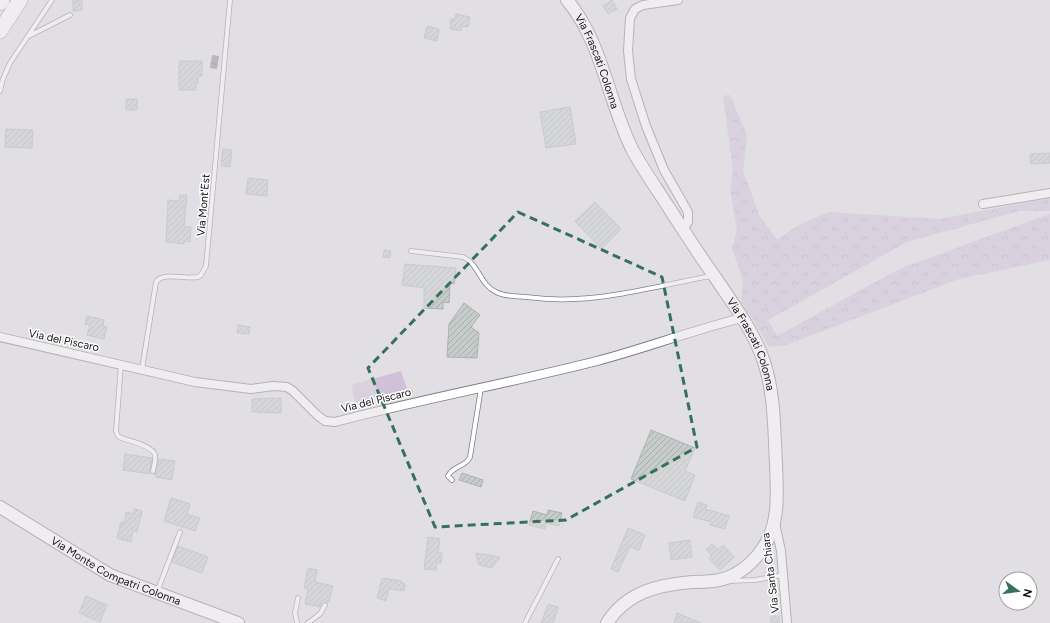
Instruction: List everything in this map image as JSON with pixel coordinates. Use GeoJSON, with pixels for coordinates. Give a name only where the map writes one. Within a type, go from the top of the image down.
{"type":"FeatureCollection","features":[{"type":"Feature","properties":{"kind":"highway"},"geometry":{"type":"LineString","coordinates":[[0,31],[20,0]]}},
{"type":"Feature","properties":{"kind":"street","name":"Via Frascati Colonna"},"geometry":{"type":"LineString","coordinates":[[567,0],[592,41],[631,147],[683,230],[742,318],[760,350],[772,393],[776,486],[775,520],[768,540],[756,557],[743,569],[732,576],[716,581],[670,585],[645,591],[625,603],[613,614],[607,623]]}},
{"type":"Feature","properties":{"kind":"street"},"geometry":{"type":"LineString","coordinates":[[678,0],[643,5],[633,10],[630,18],[628,51],[631,79],[646,126],[664,170],[688,212],[688,222],[683,230]]}},
{"type":"Feature","properties":{"kind":"street"},"geometry":{"type":"LineString","coordinates":[[983,204],[1050,193]]}},
{"type":"Feature","properties":{"kind":"street","name":"Via del Piscaro"},"geometry":{"type":"LineString","coordinates":[[0,337],[194,382],[251,389],[272,386],[287,387],[326,421],[335,422],[392,407],[624,354],[710,326],[742,318]]}},
{"type":"Feature","properties":{"kind":"street","name":"Via Monte Compatri Colonna"},"geometry":{"type":"LineString","coordinates":[[0,507],[105,572],[213,616],[238,623]]}},
{"type":"Feature","properties":{"kind":"street","name":"Via Santa Chiara"},"geometry":{"type":"LineString","coordinates":[[775,520],[780,547],[787,623]]}},
{"type":"Feature","properties":{"kind":"lane"},"geometry":{"type":"LineString","coordinates":[[0,91],[6,71],[52,0]]}},
{"type":"Feature","properties":{"kind":"lane","name":"Via Mont'Est"},"geometry":{"type":"LineString","coordinates":[[142,369],[156,282],[164,276],[198,277],[201,275],[206,266],[230,0]]}},
{"type":"Feature","properties":{"kind":"lane"},"geometry":{"type":"LineString","coordinates":[[28,37],[70,14]]}},
{"type":"Feature","properties":{"kind":"lane"},"geometry":{"type":"LineString","coordinates":[[410,251],[463,257],[470,261],[486,284],[496,293],[507,296],[543,299],[574,300],[713,275]]}},
{"type":"Feature","properties":{"kind":"lane"},"geometry":{"type":"LineString","coordinates":[[121,364],[116,431],[118,436],[121,438],[153,450],[155,457],[153,471]]}},
{"type":"Feature","properties":{"kind":"lane"},"geometry":{"type":"LineString","coordinates":[[452,480],[448,476],[450,472],[464,464],[470,457],[481,387]]}},
{"type":"Feature","properties":{"kind":"lane"},"geometry":{"type":"LineString","coordinates":[[156,593],[180,532]]}},
{"type":"Feature","properties":{"kind":"lane"},"geometry":{"type":"LineString","coordinates":[[525,623],[558,559]]}},
{"type":"Feature","properties":{"kind":"lane"},"geometry":{"type":"LineString","coordinates":[[716,581],[749,581],[783,575]]}},
{"type":"Feature","properties":{"kind":"lane"},"geometry":{"type":"LineString","coordinates":[[297,623],[295,613],[298,598]]}},
{"type":"Feature","properties":{"kind":"lane"},"geometry":{"type":"LineString","coordinates":[[308,623],[320,614],[325,605]]}},
{"type":"Feature","properties":{"kind":"highlighted area"},"geometry":{"type":"Polygon","coordinates":[[[518,212],[662,277],[697,447],[566,520],[435,527],[368,368],[518,212]]]}},
{"type":"Feature","properties":{"kind":"green space"},"geometry":{"type":"Polygon","coordinates":[[[730,95],[747,135],[743,170],[759,215],[777,239],[801,224],[829,212],[939,219],[1050,198],[1050,211],[1019,211],[907,242],[768,320],[777,336],[901,268],[1050,214],[1050,260],[959,279],[786,345],[769,347],[753,319],[741,302],[743,280],[732,248],[737,231],[730,190],[733,170],[723,96],[730,95]]]}},
{"type":"Feature","properties":{"kind":"green space"},"geometry":{"type":"Polygon","coordinates":[[[401,371],[407,389],[356,403],[351,385],[401,371]]]}},
{"type":"Feature","properties":{"kind":"water"},"geometry":{"type":"Polygon","coordinates":[[[212,55],[219,56],[217,69],[210,68],[212,55]]]}},
{"type":"Feature","properties":{"kind":"building"},"geometry":{"type":"Polygon","coordinates":[[[73,0],[82,0],[82,10],[73,11],[73,0]]]}},
{"type":"Feature","properties":{"kind":"building"},"geometry":{"type":"Polygon","coordinates":[[[612,0],[617,9],[608,14],[603,6],[612,0]]]}},
{"type":"Feature","properties":{"kind":"building"},"geometry":{"type":"Polygon","coordinates":[[[456,14],[470,17],[468,27],[462,26],[461,31],[450,29],[451,19],[455,19],[456,14]]]}},
{"type":"Feature","properties":{"kind":"building"},"geometry":{"type":"Polygon","coordinates":[[[427,26],[439,29],[437,41],[424,38],[427,26]]]}},
{"type":"Feature","properties":{"kind":"building"},"geometry":{"type":"Polygon","coordinates":[[[179,61],[202,61],[202,76],[198,76],[196,90],[179,90],[179,61]]]}},
{"type":"Feature","properties":{"kind":"building"},"geometry":{"type":"Polygon","coordinates":[[[126,99],[137,99],[137,110],[126,110],[126,99]]]}},
{"type":"Feature","properties":{"kind":"building"},"geometry":{"type":"Polygon","coordinates":[[[570,107],[576,144],[546,148],[540,112],[570,107]]]}},
{"type":"Feature","properties":{"kind":"building"},"geometry":{"type":"Polygon","coordinates":[[[6,129],[33,130],[32,148],[5,147],[6,129]]]}},
{"type":"Feature","properties":{"kind":"building"},"geometry":{"type":"Polygon","coordinates":[[[223,149],[232,150],[230,167],[221,166],[223,149]]]}},
{"type":"Feature","properties":{"kind":"building"},"geometry":{"type":"Polygon","coordinates":[[[1050,153],[1050,163],[1031,164],[1030,154],[1050,153]]]}},
{"type":"Feature","properties":{"kind":"building"},"geometry":{"type":"Polygon","coordinates":[[[248,178],[268,180],[267,196],[246,194],[248,178]]]}},
{"type":"Feature","properties":{"kind":"building"},"geometry":{"type":"Polygon","coordinates":[[[180,195],[187,195],[184,227],[191,227],[190,242],[184,241],[184,244],[166,242],[168,200],[179,201],[180,195]]]}},
{"type":"Feature","properties":{"kind":"building"},"geometry":{"type":"Polygon","coordinates":[[[595,202],[621,229],[601,249],[575,221],[595,202]]]}},
{"type":"Feature","properties":{"kind":"building"},"geometry":{"type":"Polygon","coordinates":[[[384,250],[391,251],[390,258],[383,257],[384,250]]]}},
{"type":"Feature","properties":{"kind":"building"},"geometry":{"type":"Polygon","coordinates":[[[405,264],[456,268],[454,284],[450,283],[449,303],[443,302],[443,309],[424,308],[424,288],[402,285],[405,264]]]}},
{"type":"Feature","properties":{"kind":"building"},"geometry":{"type":"Polygon","coordinates":[[[464,303],[480,315],[471,327],[479,333],[477,358],[447,357],[449,324],[464,303]]]}},
{"type":"Feature","properties":{"kind":"building"},"geometry":{"type":"Polygon","coordinates":[[[87,316],[104,320],[103,326],[107,327],[104,339],[87,335],[90,325],[85,324],[87,316]]]}},
{"type":"Feature","properties":{"kind":"building"},"geometry":{"type":"Polygon","coordinates":[[[238,325],[250,327],[249,334],[237,333],[238,325]]]}},
{"type":"Feature","properties":{"kind":"building"},"geometry":{"type":"Polygon","coordinates":[[[281,398],[281,413],[252,412],[252,399],[281,398]]]}},
{"type":"Feature","properties":{"kind":"building"},"geometry":{"type":"Polygon","coordinates":[[[651,430],[695,448],[685,471],[695,475],[685,501],[631,479],[651,430]]]}},
{"type":"Feature","properties":{"kind":"building"},"geometry":{"type":"Polygon","coordinates":[[[125,454],[152,458],[151,474],[123,470],[125,454]]]}},
{"type":"Feature","properties":{"kind":"building"},"geometry":{"type":"Polygon","coordinates":[[[159,459],[175,461],[172,480],[156,477],[154,474],[156,472],[159,459]]]}},
{"type":"Feature","properties":{"kind":"building"},"geometry":{"type":"Polygon","coordinates":[[[462,473],[483,480],[481,487],[459,480],[462,473]]]}},
{"type":"Feature","properties":{"kind":"building"},"geometry":{"type":"Polygon","coordinates":[[[171,498],[190,504],[187,514],[200,518],[195,531],[164,521],[171,498]]]}},
{"type":"Feature","properties":{"kind":"building"},"geometry":{"type":"Polygon","coordinates":[[[698,502],[707,505],[705,509],[729,516],[725,529],[710,525],[711,522],[693,517],[698,502]]]}},
{"type":"Feature","properties":{"kind":"building"},"geometry":{"type":"Polygon","coordinates":[[[134,509],[142,511],[137,532],[133,531],[131,542],[117,538],[121,522],[124,523],[126,512],[133,514],[134,509]]]}},
{"type":"Feature","properties":{"kind":"building"},"geometry":{"type":"Polygon","coordinates":[[[548,510],[562,513],[559,526],[546,523],[545,529],[529,525],[533,511],[547,515],[548,510]]]}},
{"type":"Feature","properties":{"kind":"building"},"geometry":{"type":"Polygon","coordinates":[[[628,528],[645,535],[639,550],[630,547],[618,572],[611,569],[628,528]]]}},
{"type":"Feature","properties":{"kind":"building"},"geometry":{"type":"Polygon","coordinates":[[[428,537],[440,539],[438,552],[442,553],[441,563],[437,562],[436,570],[424,569],[428,537]]]}},
{"type":"Feature","properties":{"kind":"building"},"geometry":{"type":"Polygon","coordinates":[[[690,540],[692,557],[671,560],[669,543],[690,540]]]}},
{"type":"Feature","properties":{"kind":"building"},"geometry":{"type":"Polygon","coordinates":[[[712,544],[718,550],[723,545],[734,557],[720,570],[709,558],[712,556],[706,549],[712,544]]]}},
{"type":"Feature","properties":{"kind":"building"},"geometry":{"type":"Polygon","coordinates":[[[178,546],[208,557],[202,573],[172,562],[178,546]]]}},
{"type":"Feature","properties":{"kind":"building"},"geometry":{"type":"Polygon","coordinates":[[[476,553],[500,557],[492,568],[479,565],[476,553]]]}},
{"type":"Feature","properties":{"kind":"building"},"geometry":{"type":"Polygon","coordinates":[[[308,568],[317,570],[315,582],[333,586],[329,602],[322,600],[320,607],[305,604],[308,589],[304,588],[308,568]]]}},
{"type":"Feature","properties":{"kind":"building"},"geometry":{"type":"Polygon","coordinates":[[[382,578],[402,581],[401,583],[405,584],[404,591],[389,589],[386,601],[377,598],[382,578]]]}},
{"type":"Feature","properties":{"kind":"building"},"geometry":{"type":"Polygon","coordinates":[[[86,596],[107,605],[100,622],[79,613],[86,596]]]}},
{"type":"Feature","properties":{"kind":"building"},"geometry":{"type":"Polygon","coordinates":[[[548,604],[558,607],[554,621],[553,623],[541,623],[548,604]]]}},
{"type":"Feature","properties":{"kind":"building"},"geometry":{"type":"Polygon","coordinates":[[[677,613],[701,623],[674,623],[677,613]]]}},
{"type":"Feature","properties":{"kind":"building"},"geometry":{"type":"Polygon","coordinates":[[[771,616],[779,616],[779,623],[771,623],[771,616]]]}}]}
